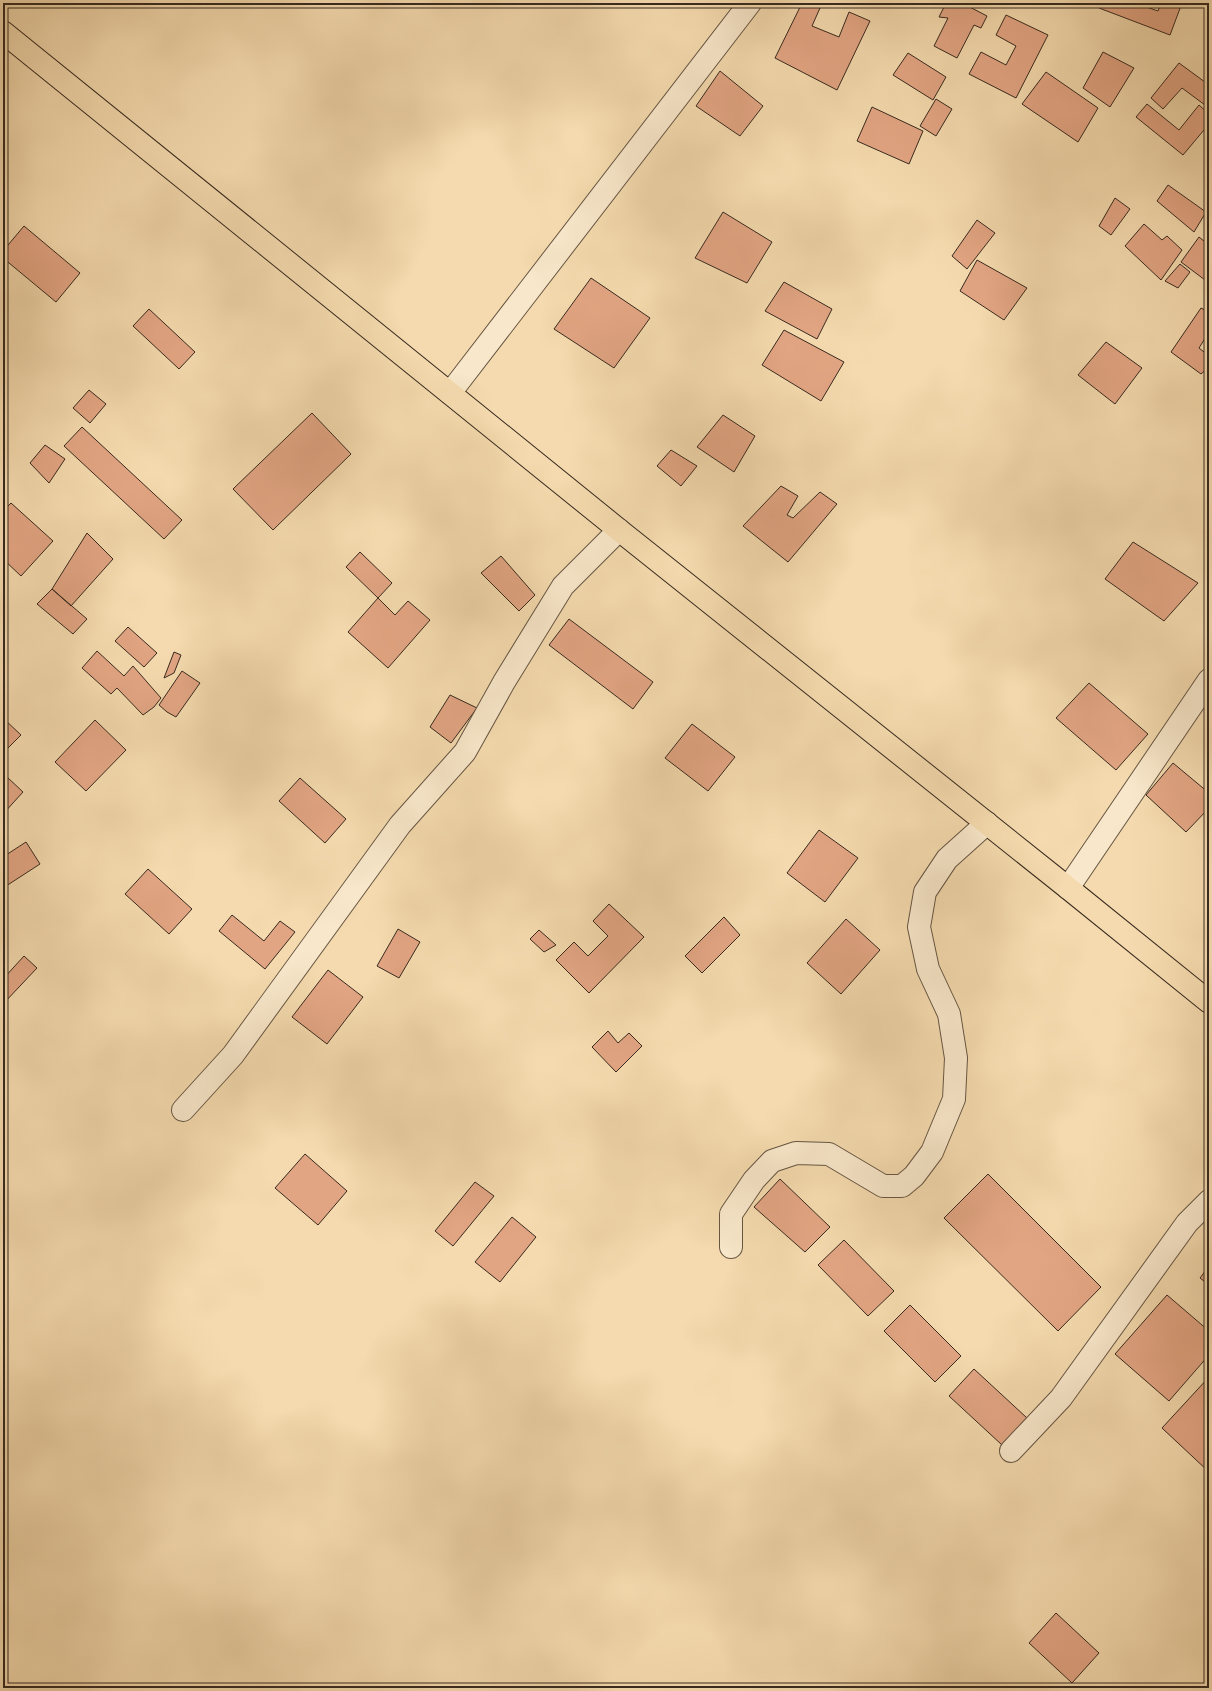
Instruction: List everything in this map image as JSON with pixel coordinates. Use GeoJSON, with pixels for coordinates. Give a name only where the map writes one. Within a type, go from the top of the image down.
{"type":"FeatureCollection","features":[{"type":"Feature","properties":{"kind":"highway"},"geometry":{"type":"LineString","coordinates":[[3,32],[619,530],[1209,1002]]}},
{"type":"Feature","properties":{"kind":"street"},"geometry":{"type":"LineString","coordinates":[[450,393],[750,3]]}},
{"type":"Feature","properties":{"kind":"street"},"geometry":{"type":"LineString","coordinates":[[183,1110],[232,1055],[400,825],[465,752],[504,682],[563,586],[619,530]]}},
{"type":"Feature","properties":{"kind":"street"},"geometry":{"type":"LineString","coordinates":[[1068,888],[1209,680]]}},
{"type":"Feature","properties":{"kind":"street"},"geometry":{"type":"LineString","coordinates":[[731,1247],[731,1214],[754,1180],[772,1161],[796,1153],[829,1154],[883,1186],[902,1186],[914,1176],[932,1152],[954,1099],[956,1058],[949,1014],[928,969],[919,927],[925,892],[947,859],[987,823]]}},
{"type":"Feature","properties":{"kind":"street"},"geometry":{"type":"LineString","coordinates":[[1011,1451],[1061,1398],[1187,1223],[1209,1201]]}},
{"type":"Feature","properties":{"kind":"building"},"geometry":{"type":"Polygon","coordinates":[[[341,3],[351,3],[349,6],[341,3]]]}},
{"type":"Feature","properties":{"kind":"building"},"geometry":{"type":"Polygon","coordinates":[[[802,3],[808,3],[820,8],[812,26],[839,37],[849,12],[870,21],[837,90],[775,58],[802,3]]]}},
{"type":"Feature","properties":{"kind":"building"},"geometry":{"type":"Polygon","coordinates":[[[946,3],[962,3],[987,16],[981,28],[974,25],[957,58],[934,46],[948,18],[939,17],[946,3]]]}},
{"type":"Feature","properties":{"kind":"building"},"geometry":{"type":"Polygon","coordinates":[[[1101,3],[1135,3],[1158,11],[1161,3],[1182,3],[1170,35],[1099,8],[1101,3]]]}},
{"type":"Feature","properties":{"kind":"building"},"geometry":{"type":"Polygon","coordinates":[[[1006,15],[1048,35],[1016,98],[969,74],[981,52],[1006,65],[1016,46],[996,35],[1006,15]]]}},
{"type":"Feature","properties":{"kind":"building"},"geometry":{"type":"Polygon","coordinates":[[[1103,52],[1134,68],[1110,107],[1083,88],[1103,52]]]}},
{"type":"Feature","properties":{"kind":"building"},"geometry":{"type":"Polygon","coordinates":[[[908,53],[946,77],[933,100],[893,75],[908,53]]]}},
{"type":"Feature","properties":{"kind":"building"},"geometry":{"type":"Polygon","coordinates":[[[1179,63],[1209,85],[1209,108],[1182,88],[1163,109],[1151,98],[1179,63]]]}},
{"type":"Feature","properties":{"kind":"building"},"geometry":{"type":"Polygon","coordinates":[[[720,71],[763,106],[740,136],[696,106],[720,71]]]}},
{"type":"Feature","properties":{"kind":"building"},"geometry":{"type":"Polygon","coordinates":[[[1046,72],[1098,108],[1078,142],[1022,104],[1046,72]]]}},
{"type":"Feature","properties":{"kind":"building"},"geometry":{"type":"Polygon","coordinates":[[[936,99],[952,109],[936,136],[920,126],[936,99]]]}},
{"type":"Feature","properties":{"kind":"building"},"geometry":{"type":"Polygon","coordinates":[[[1147,104],[1179,130],[1199,105],[1209,114],[1209,124],[1183,155],[1136,117],[1147,104]]]}},
{"type":"Feature","properties":{"kind":"building"},"geometry":{"type":"Polygon","coordinates":[[[872,107],[923,131],[909,164],[857,141],[872,107]]]}},
{"type":"Feature","properties":{"kind":"building"},"geometry":{"type":"Polygon","coordinates":[[[1168,185],[1206,212],[1194,232],[1157,201],[1168,185]]]}},
{"type":"Feature","properties":{"kind":"building"},"geometry":{"type":"Polygon","coordinates":[[[1115,198],[1130,209],[1111,235],[1099,226],[1115,198]]]}},
{"type":"Feature","properties":{"kind":"building"},"geometry":{"type":"Polygon","coordinates":[[[723,212],[772,242],[747,283],[695,258],[723,212]]]}},
{"type":"Feature","properties":{"kind":"building"},"geometry":{"type":"Polygon","coordinates":[[[977,220],[995,233],[967,269],[952,256],[977,220]]]}},
{"type":"Feature","properties":{"kind":"building"},"geometry":{"type":"Polygon","coordinates":[[[1144,224],[1162,240],[1167,236],[1182,250],[1161,280],[1125,246],[1144,224]]]}},
{"type":"Feature","properties":{"kind":"building"},"geometry":{"type":"Polygon","coordinates":[[[24,226],[80,273],[56,302],[3,258],[3,251],[24,226]]]}},
{"type":"Feature","properties":{"kind":"building"},"geometry":{"type":"Polygon","coordinates":[[[1199,237],[1209,245],[1209,283],[1181,262],[1199,237]]]}},
{"type":"Feature","properties":{"kind":"building"},"geometry":{"type":"Polygon","coordinates":[[[977,260],[1027,288],[1004,320],[960,291],[977,260]]]}},
{"type":"Feature","properties":{"kind":"building"},"geometry":{"type":"Polygon","coordinates":[[[1180,264],[1190,272],[1178,288],[1165,281],[1180,264]]]}},
{"type":"Feature","properties":{"kind":"building"},"geometry":{"type":"Polygon","coordinates":[[[591,278],[650,318],[614,368],[554,329],[591,278]]]}},
{"type":"Feature","properties":{"kind":"building"},"geometry":{"type":"Polygon","coordinates":[[[784,282],[832,309],[817,339],[765,311],[784,282]]]}},
{"type":"Feature","properties":{"kind":"building"},"geometry":{"type":"Polygon","coordinates":[[[1201,308],[1209,312],[1209,332],[1199,348],[1209,356],[1209,367],[1201,374],[1171,352],[1201,308]]]}},
{"type":"Feature","properties":{"kind":"building"},"geometry":{"type":"Polygon","coordinates":[[[149,309],[195,352],[179,369],[133,326],[149,309]]]}},
{"type":"Feature","properties":{"kind":"building"},"geometry":{"type":"Polygon","coordinates":[[[784,330],[844,362],[821,401],[762,365],[784,330]]]}},
{"type":"Feature","properties":{"kind":"building"},"geometry":{"type":"Polygon","coordinates":[[[1106,342],[1142,368],[1115,404],[1078,375],[1106,342]]]}},
{"type":"Feature","properties":{"kind":"building"},"geometry":{"type":"Polygon","coordinates":[[[89,390],[106,404],[90,423],[73,408],[89,390]]]}},
{"type":"Feature","properties":{"kind":"building"},"geometry":{"type":"Polygon","coordinates":[[[312,413],[351,454],[273,530],[233,489],[312,413]]]}},
{"type":"Feature","properties":{"kind":"building"},"geometry":{"type":"Polygon","coordinates":[[[723,415],[755,436],[734,472],[697,447],[723,415]]]}},
{"type":"Feature","properties":{"kind":"building"},"geometry":{"type":"Polygon","coordinates":[[[82,427],[182,520],[164,539],[64,446],[82,427]]]}},
{"type":"Feature","properties":{"kind":"building"},"geometry":{"type":"Polygon","coordinates":[[[45,445],[65,459],[49,483],[30,463],[45,445]]]}},
{"type":"Feature","properties":{"kind":"building"},"geometry":{"type":"Polygon","coordinates":[[[671,450],[697,466],[681,486],[657,466],[671,450]]]}},
{"type":"Feature","properties":{"kind":"building"},"geometry":{"type":"Polygon","coordinates":[[[781,486],[798,496],[787,515],[793,518],[820,492],[837,504],[788,562],[743,526],[781,486]]]}},
{"type":"Feature","properties":{"kind":"building"},"geometry":{"type":"Polygon","coordinates":[[[11,503],[53,541],[21,576],[3,559],[3,511],[11,503]]]}},
{"type":"Feature","properties":{"kind":"building"},"geometry":{"type":"Polygon","coordinates":[[[1209,525],[1209,536],[1204,532],[1209,525]]]}},
{"type":"Feature","properties":{"kind":"building"},"geometry":{"type":"Polygon","coordinates":[[[87,533],[113,559],[71,606],[52,589],[87,533]]]}},
{"type":"Feature","properties":{"kind":"building"},"geometry":{"type":"Polygon","coordinates":[[[1133,542],[1198,583],[1164,621],[1105,579],[1133,542]]]}},
{"type":"Feature","properties":{"kind":"building"},"geometry":{"type":"Polygon","coordinates":[[[360,552],[392,583],[378,598],[346,567],[360,552]]]}},
{"type":"Feature","properties":{"kind":"building"},"geometry":{"type":"Polygon","coordinates":[[[501,556],[535,595],[519,611],[481,573],[501,556]]]}},
{"type":"Feature","properties":{"kind":"building"},"geometry":{"type":"Polygon","coordinates":[[[52,589],[87,619],[73,634],[37,604],[52,589]]]}},
{"type":"Feature","properties":{"kind":"building"},"geometry":{"type":"Polygon","coordinates":[[[378,598],[395,615],[408,601],[430,620],[388,668],[348,632],[378,598]]]}},
{"type":"Feature","properties":{"kind":"building"},"geometry":{"type":"Polygon","coordinates":[[[569,619],[653,682],[633,709],[549,645],[569,619]]]}},
{"type":"Feature","properties":{"kind":"building"},"geometry":{"type":"Polygon","coordinates":[[[128,627],[157,653],[144,667],[115,641],[128,627]]]}},
{"type":"Feature","properties":{"kind":"building"},"geometry":{"type":"Polygon","coordinates":[[[97,651],[124,676],[133,666],[161,698],[154,707],[143,715],[117,688],[111,694],[82,668],[97,651]]]}},
{"type":"Feature","properties":{"kind":"building"},"geometry":{"type":"Polygon","coordinates":[[[174,652],[181,655],[174,673],[164,678],[174,652]]]}},
{"type":"Feature","properties":{"kind":"building"},"geometry":{"type":"Polygon","coordinates":[[[182,671],[200,683],[176,717],[159,705],[182,671]]]}},
{"type":"Feature","properties":{"kind":"building"},"geometry":{"type":"Polygon","coordinates":[[[1089,683],[1148,734],[1116,770],[1056,718],[1089,683]]]}},
{"type":"Feature","properties":{"kind":"building"},"geometry":{"type":"Polygon","coordinates":[[[450,695],[477,708],[451,743],[430,727],[450,695]]]}},
{"type":"Feature","properties":{"kind":"building"},"geometry":{"type":"Polygon","coordinates":[[[3,718],[21,735],[4,752],[3,751],[3,718]]]}},
{"type":"Feature","properties":{"kind":"building"},"geometry":{"type":"Polygon","coordinates":[[[95,720],[126,750],[86,791],[55,762],[95,720]]]}},
{"type":"Feature","properties":{"kind":"building"},"geometry":{"type":"Polygon","coordinates":[[[692,724],[735,757],[708,791],[665,758],[692,724]]]}},
{"type":"Feature","properties":{"kind":"building"},"geometry":{"type":"Polygon","coordinates":[[[1173,763],[1209,793],[1209,808],[1186,832],[1146,795],[1173,763]]]}},
{"type":"Feature","properties":{"kind":"building"},"geometry":{"type":"Polygon","coordinates":[[[7,777],[23,792],[3,814],[3,781],[7,777]]]}},
{"type":"Feature","properties":{"kind":"building"},"geometry":{"type":"Polygon","coordinates":[[[300,778],[346,819],[325,843],[279,801],[300,778]]]}},
{"type":"Feature","properties":{"kind":"building"},"geometry":{"type":"Polygon","coordinates":[[[819,830],[858,858],[825,902],[787,873],[819,830]]]}},
{"type":"Feature","properties":{"kind":"building"},"geometry":{"type":"Polygon","coordinates":[[[26,842],[40,864],[3,888],[3,850],[6,855],[26,842]]]}},
{"type":"Feature","properties":{"kind":"building"},"geometry":{"type":"Polygon","coordinates":[[[148,869],[192,909],[169,934],[125,894],[148,869]]]}},
{"type":"Feature","properties":{"kind":"building"},"geometry":{"type":"Polygon","coordinates":[[[609,904],[644,937],[589,993],[556,960],[574,942],[588,956],[608,936],[593,921],[609,904]]]}},
{"type":"Feature","properties":{"kind":"building"},"geometry":{"type":"Polygon","coordinates":[[[232,915],[264,941],[280,921],[295,932],[265,969],[219,931],[232,915]]]}},
{"type":"Feature","properties":{"kind":"building"},"geometry":{"type":"Polygon","coordinates":[[[724,917],[740,935],[702,973],[685,956],[724,917]]]}},
{"type":"Feature","properties":{"kind":"building"},"geometry":{"type":"Polygon","coordinates":[[[846,919],[880,950],[841,994],[807,963],[846,919]]]}},
{"type":"Feature","properties":{"kind":"building"},"geometry":{"type":"Polygon","coordinates":[[[398,929],[420,942],[399,978],[377,966],[398,929]]]}},
{"type":"Feature","properties":{"kind":"building"},"geometry":{"type":"Polygon","coordinates":[[[539,930],[556,945],[544,952],[530,939],[539,930]]]}},
{"type":"Feature","properties":{"kind":"building"},"geometry":{"type":"Polygon","coordinates":[[[24,956],[37,968],[3,1004],[3,979],[24,956]]]}},
{"type":"Feature","properties":{"kind":"building"},"geometry":{"type":"Polygon","coordinates":[[[328,970],[363,997],[327,1044],[292,1017],[328,970]]]}},
{"type":"Feature","properties":{"kind":"building"},"geometry":{"type":"Polygon","coordinates":[[[608,1031],[618,1043],[629,1033],[642,1046],[616,1072],[592,1047],[608,1031]]]}},
{"type":"Feature","properties":{"kind":"building"},"geometry":{"type":"Polygon","coordinates":[[[305,1154],[347,1191],[318,1225],[275,1188],[305,1154]]]}},
{"type":"Feature","properties":{"kind":"building"},"geometry":{"type":"Polygon","coordinates":[[[988,1174],[1101,1287],[1058,1331],[944,1218],[988,1174]]]}},
{"type":"Feature","properties":{"kind":"building"},"geometry":{"type":"Polygon","coordinates":[[[780,1179],[830,1227],[805,1252],[754,1207],[780,1179]]]}},
{"type":"Feature","properties":{"kind":"building"},"geometry":{"type":"Polygon","coordinates":[[[475,1182],[494,1196],[453,1246],[435,1231],[475,1182]]]}},
{"type":"Feature","properties":{"kind":"building"},"geometry":{"type":"Polygon","coordinates":[[[512,1217],[536,1237],[500,1282],[475,1262],[512,1217]]]}},
{"type":"Feature","properties":{"kind":"building"},"geometry":{"type":"Polygon","coordinates":[[[844,1240],[894,1291],[868,1316],[818,1265],[844,1240]]]}},
{"type":"Feature","properties":{"kind":"building"},"geometry":{"type":"Polygon","coordinates":[[[1209,1266],[1209,1285],[1200,1278],[1209,1266]]]}},
{"type":"Feature","properties":{"kind":"building"},"geometry":{"type":"Polygon","coordinates":[[[1167,1295],[1209,1331],[1209,1355],[1169,1401],[1115,1354],[1167,1295]]]}},
{"type":"Feature","properties":{"kind":"building"},"geometry":{"type":"Polygon","coordinates":[[[910,1305],[961,1356],[935,1382],[884,1331],[910,1305]]]}},
{"type":"Feature","properties":{"kind":"building"},"geometry":{"type":"Polygon","coordinates":[[[974,1369],[1027,1418],[1002,1445],[949,1396],[974,1369]]]}},
{"type":"Feature","properties":{"kind":"building"},"geometry":{"type":"Polygon","coordinates":[[[1209,1377],[1209,1472],[1162,1428],[1209,1377]]]}},
{"type":"Feature","properties":{"kind":"building"},"geometry":{"type":"Polygon","coordinates":[[[1056,1613],[1099,1653],[1072,1683],[1029,1643],[1056,1613]]]}}]}
